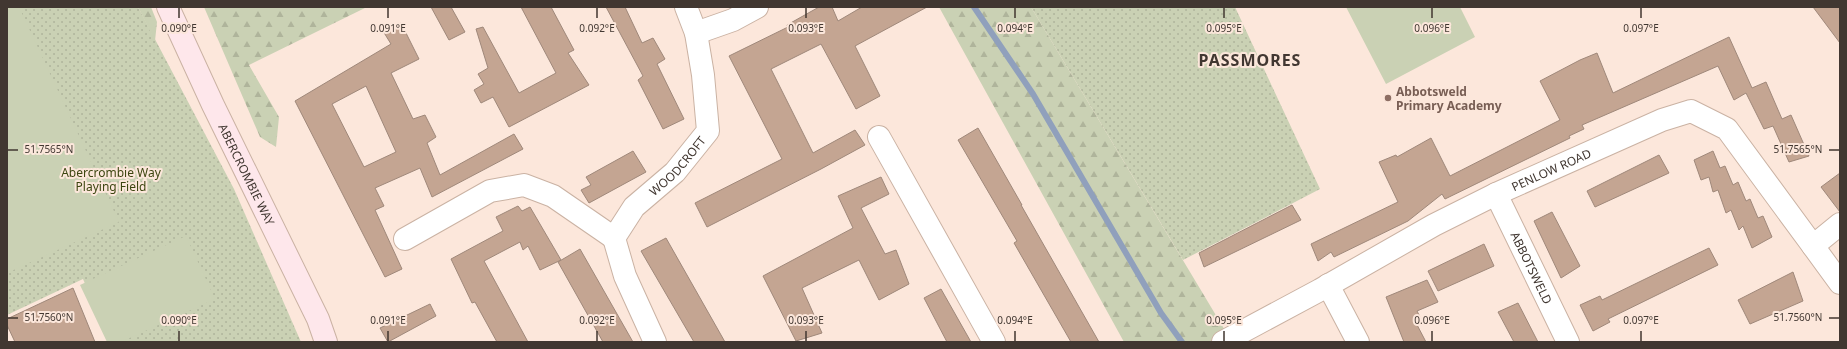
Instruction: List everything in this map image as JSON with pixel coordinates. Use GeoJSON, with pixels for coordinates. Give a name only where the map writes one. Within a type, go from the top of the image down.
{"type":"FeatureCollection","features":[{"type":"Feature","properties":{"kind":"street","name":"ABERCROMBIE WAY"},"geometry":{"type":"LineString","coordinates":[[168,7],[212,104],[318,319],[326,342]]}},
{"type":"Feature","properties":{"kind":"street","name":"WOODCROFT"},"geometry":{"type":"LineString","coordinates":[[614,238],[634,207],[675,172],[708,131],[703,75],[696,33],[686,7]]}},
{"type":"Feature","properties":{"kind":"street"},"geometry":{"type":"LineString","coordinates":[[696,33],[733,20],[758,7]]}},
{"type":"Feature","properties":{"kind":"street","name":"PENLOW ROAD"},"geometry":{"type":"LineString","coordinates":[[1223,342],[1434,225],[1496,194],[1662,120],[1691,111],[1727,129],[1812,246]]}},
{"type":"Feature","properties":{"kind":"street"},"geometry":{"type":"LineString","coordinates":[[879,137],[994,342]]}},
{"type":"Feature","properties":{"kind":"street"},"geometry":{"type":"LineString","coordinates":[[405,239],[490,191],[524,185],[553,196],[614,238],[625,276],[655,342]]}},
{"type":"Feature","properties":{"kind":"street","name":"ABBOTSWELD"},"geometry":{"type":"LineString","coordinates":[[1496,194],[1568,342]]}},
{"type":"Feature","properties":{"kind":"street"},"geometry":{"type":"LineString","coordinates":[[1840,224],[1812,246],[1840,283]]}},
{"type":"Feature","properties":{"kind":"street"},"geometry":{"type":"LineString","coordinates":[[1328,285],[1358,342]]}},
{"type":"Feature","properties":{"kind":"green space","name":"Abercrombie Way Playing Field"},"geometry":{"type":"Polygon","coordinates":[[[7,7],[138,7],[234,189],[301,342],[110,342],[83,279],[7,315],[7,7]]]}},
{"type":"Feature","properties":{"kind":"green space"},"geometry":{"type":"Polygon","coordinates":[[[7,7],[19,7],[119,222],[7,273],[7,7]]]}},
{"type":"Feature","properties":{"kind":"green space"},"geometry":{"type":"Polygon","coordinates":[[[138,7],[151,7],[157,22],[155,41],[138,7]]]}},
{"type":"Feature","properties":{"kind":"green space"},"geometry":{"type":"Polygon","coordinates":[[[204,7],[367,7],[249,65],[279,117],[276,147],[260,137],[204,7]]]}},
{"type":"Feature","properties":{"kind":"green space"},"geometry":{"type":"Polygon","coordinates":[[[939,7],[1031,7],[1232,342],[1124,342],[939,7]]]}},
{"type":"Feature","properties":{"kind":"green space"},"geometry":{"type":"Polygon","coordinates":[[[1031,7],[1235,7],[1320,189],[1183,260],[1031,7]]]}},
{"type":"Feature","properties":{"kind":"green space"},"geometry":{"type":"Polygon","coordinates":[[[1346,7],[1460,7],[1475,37],[1386,84],[1346,7]]]}},
{"type":"Feature","properties":{"kind":"green space"},"geometry":{"type":"Polygon","coordinates":[[[186,236],[215,299],[121,342],[107,342],[80,285],[186,236]]]}},
{"type":"Feature","properties":{"kind":"building"},"geometry":{"type":"Polygon","coordinates":[[[431,7],[451,7],[465,32],[449,40],[431,7]]]}},
{"type":"Feature","properties":{"kind":"building"},"geometry":{"type":"Polygon","coordinates":[[[521,7],[551,7],[574,50],[568,53],[589,85],[509,127],[493,97],[481,103],[474,90],[484,84],[478,74],[488,68],[476,29],[483,27],[519,93],[556,73],[521,7]]]}},
{"type":"Feature","properties":{"kind":"building"},"geometry":{"type":"Polygon","coordinates":[[[606,7],[625,7],[642,43],[653,38],[665,59],[657,64],[684,119],[663,129],[638,80],[643,76],[606,7]]]}},
{"type":"Feature","properties":{"kind":"building"},"geometry":{"type":"Polygon","coordinates":[[[819,7],[832,7],[838,21],[862,7],[927,7],[855,46],[880,96],[856,109],[821,44],[771,69],[813,153],[855,130],[865,145],[707,227],[695,203],[782,159],[729,56],[788,27],[787,25],[819,7]]]}},
{"type":"Feature","properties":{"kind":"building"},"geometry":{"type":"Polygon","coordinates":[[[1813,7],[1840,7],[1840,43],[1813,7]]]}},
{"type":"Feature","properties":{"kind":"building"},"geometry":{"type":"Polygon","coordinates":[[[401,23],[419,59],[391,73],[413,119],[425,115],[436,137],[427,143],[440,175],[514,134],[523,149],[432,197],[420,168],[375,188],[384,206],[375,210],[402,269],[385,277],[295,101],[391,44],[383,31],[401,23]],[[366,86],[332,104],[364,167],[396,152],[366,86]]]}},
{"type":"Feature","properties":{"kind":"building"},"geometry":{"type":"Polygon","coordinates":[[[1729,37],[1752,88],[1766,82],[1782,119],[1791,115],[1809,156],[1789,162],[1773,126],[1764,129],[1746,93],[1734,100],[1718,66],[1582,125],[1584,129],[1569,136],[1570,138],[1445,199],[1442,194],[1408,221],[1334,257],[1331,252],[1318,261],[1311,244],[1398,202],[1379,162],[1396,155],[1397,157],[1431,138],[1450,176],[1560,120],[1540,81],[1580,60],[1597,53],[1613,93],[1729,37]]]}},
{"type":"Feature","properties":{"kind":"building"},"geometry":{"type":"Polygon","coordinates":[[[978,128],[1099,342],[1071,342],[1014,243],[1017,241],[958,140],[978,128]]]}},
{"type":"Feature","properties":{"kind":"building"},"geometry":{"type":"Polygon","coordinates":[[[633,151],[646,172],[589,203],[581,190],[591,185],[586,177],[633,151]]]}},
{"type":"Feature","properties":{"kind":"building"},"geometry":{"type":"Polygon","coordinates":[[[1713,151],[1720,168],[1725,166],[1733,185],[1738,182],[1746,201],[1750,199],[1758,218],[1763,216],[1772,237],[1752,248],[1743,226],[1739,230],[1731,210],[1726,213],[1718,190],[1713,192],[1709,177],[1701,180],[1694,160],[1713,151]]]}},
{"type":"Feature","properties":{"kind":"building"},"geometry":{"type":"Polygon","coordinates":[[[1659,155],[1669,173],[1595,207],[1587,191],[1659,155]]]}},
{"type":"Feature","properties":{"kind":"building"},"geometry":{"type":"Polygon","coordinates":[[[1840,173],[1840,212],[1821,187],[1840,173]]]}},
{"type":"Feature","properties":{"kind":"building"},"geometry":{"type":"Polygon","coordinates":[[[881,177],[889,194],[861,208],[885,254],[896,250],[909,284],[879,300],[859,260],[802,288],[822,333],[796,341],[763,276],[853,228],[838,196],[881,177]]]}},
{"type":"Feature","properties":{"kind":"building"},"geometry":{"type":"Polygon","coordinates":[[[1292,205],[1301,220],[1204,267],[1199,253],[1292,205]]]}},
{"type":"Feature","properties":{"kind":"building"},"geometry":{"type":"Polygon","coordinates":[[[518,206],[522,211],[530,207],[561,260],[540,270],[528,246],[523,250],[520,242],[484,261],[528,342],[497,342],[475,302],[472,303],[451,259],[503,231],[496,217],[518,206]]]}},
{"type":"Feature","properties":{"kind":"building"},"geometry":{"type":"Polygon","coordinates":[[[1552,212],[1580,266],[1561,278],[1534,221],[1552,212]]]}},
{"type":"Feature","properties":{"kind":"building"},"geometry":{"type":"Polygon","coordinates":[[[666,238],[725,342],[694,342],[641,251],[666,238]]]}},
{"type":"Feature","properties":{"kind":"building"},"geometry":{"type":"Polygon","coordinates":[[[1484,244],[1494,266],[1438,291],[1428,271],[1484,244]]]}},
{"type":"Feature","properties":{"kind":"building"},"geometry":{"type":"Polygon","coordinates":[[[1709,248],[1718,265],[1608,319],[1610,322],[1593,331],[1580,305],[1600,296],[1602,300],[1709,248]]]}},
{"type":"Feature","properties":{"kind":"building"},"geometry":{"type":"Polygon","coordinates":[[[580,249],[633,342],[603,342],[558,262],[580,249]]]}},
{"type":"Feature","properties":{"kind":"building"},"geometry":{"type":"Polygon","coordinates":[[[1793,272],[1803,301],[1750,324],[1738,300],[1793,272]]]}},
{"type":"Feature","properties":{"kind":"building"},"geometry":{"type":"Polygon","coordinates":[[[1427,280],[1438,302],[1417,311],[1421,319],[1415,321],[1426,342],[1404,342],[1386,297],[1427,280]]]}},
{"type":"Feature","properties":{"kind":"building"},"geometry":{"type":"Polygon","coordinates":[[[73,288],[95,342],[15,342],[7,325],[7,319],[73,288]]]}},
{"type":"Feature","properties":{"kind":"building"},"geometry":{"type":"Polygon","coordinates":[[[941,289],[971,342],[947,342],[924,298],[941,289]]]}},
{"type":"Feature","properties":{"kind":"building"},"geometry":{"type":"Polygon","coordinates":[[[1518,303],[1538,342],[1514,342],[1498,312],[1518,303]]]}},
{"type":"Feature","properties":{"kind":"building"},"geometry":{"type":"Polygon","coordinates":[[[430,304],[436,316],[388,342],[380,328],[430,304]]]}},
{"type":"Feature","properties":{"kind":"waterway"},"geometry":{"type":"LineString","coordinates":[[974,7],[1033,94],[1161,313],[1182,342]]}},
{"type":"Feature","properties":{"kind":"place","name":"Abbotsweld Primary Academy"},"geometry":{"type":"Point","coordinates":[1388,98]}},
{"type":"Feature","properties":{"kind":"district","name":"PASSMORES"},"geometry":{"type":"Point","coordinates":[1250,60]}}]}
